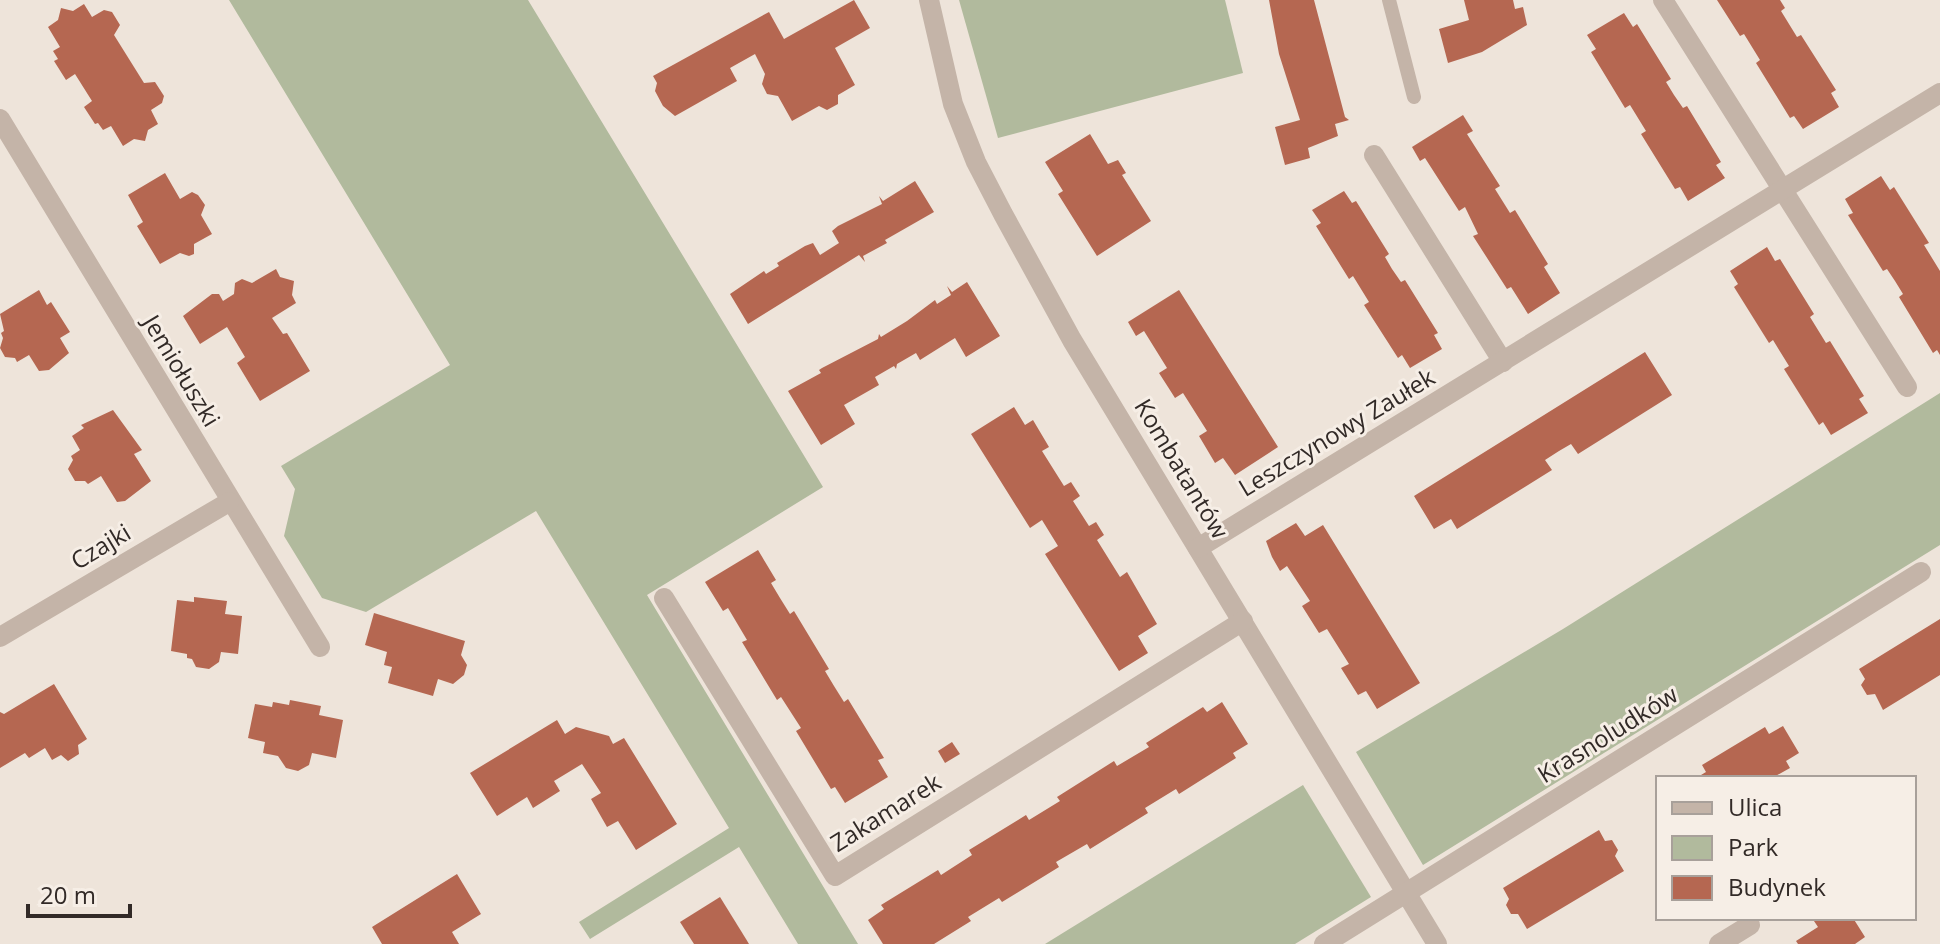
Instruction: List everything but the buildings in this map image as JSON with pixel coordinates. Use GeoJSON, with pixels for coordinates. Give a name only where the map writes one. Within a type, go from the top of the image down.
{"type":"FeatureCollection","features":[{"type":"Feature","properties":{"kind":"street","name":"Kombatantów"},"geometry":{"type":"LineString","coordinates":[[929,0],[953,104],[976,162],[1072,340],[1437,944]]}},
{"type":"Feature","properties":{"kind":"street"},"geometry":{"type":"LineString","coordinates":[[1663,0],[1907,387]]}},
{"type":"Feature","properties":{"kind":"street","name":"Leszczynowy Zaułek"},"geometry":{"type":"LineString","coordinates":[[1198,548],[1940,93]]}},
{"type":"Feature","properties":{"kind":"street","name":"Jemiołuszki"},"geometry":{"type":"LineString","coordinates":[[0,119],[229,502],[320,647]]}},
{"type":"Feature","properties":{"kind":"street"},"geometry":{"type":"LineString","coordinates":[[1374,155],[1503,362]]}},
{"type":"Feature","properties":{"kind":"street","name":"Czajki"},"geometry":{"type":"LineString","coordinates":[[0,637],[229,502]]}},
{"type":"Feature","properties":{"kind":"street","name":"Krasnoludków"},"geometry":{"type":"LineString","coordinates":[[1324,944],[1921,572]]}},
{"type":"Feature","properties":{"kind":"street","name":"Zakamarek"},"geometry":{"type":"LineString","coordinates":[[664,598],[835,876],[1243,621]]}},
{"type":"Feature","properties":{"kind":"street"},"geometry":{"type":"LineString","coordinates":[[1719,944],[1750,925]]}},
{"type":"Feature","properties":{"kind":"lane"},"geometry":{"type":"LineString","coordinates":[[1389,0],[1414,97]]}},
{"type":"Feature","properties":{"kind":"green space"},"geometry":{"type":"Polygon","coordinates":[[[229,0],[528,0],[823,487],[647,595],[858,944],[798,944],[739,847],[590,939],[579,922],[729,828],[536,511],[366,612],[322,598],[284,536],[295,489],[281,466],[450,365],[229,0]]]}},
{"type":"Feature","properties":{"kind":"green space"},"geometry":{"type":"Polygon","coordinates":[[[959,0],[1225,0],[1243,73],[998,138],[959,0]]]}},
{"type":"Feature","properties":{"kind":"green space"},"geometry":{"type":"Polygon","coordinates":[[[1940,393],[1940,545],[1423,865],[1356,752],[1563,629],[1940,393]]]}},
{"type":"Feature","properties":{"kind":"green space"},"geometry":{"type":"Polygon","coordinates":[[[1303,785],[1371,897],[1295,944],[1045,944],[1303,785]]]}}]}
